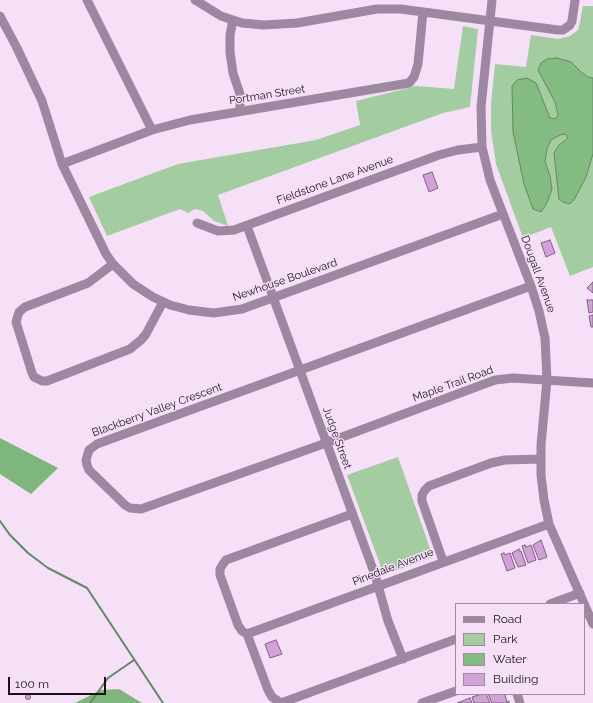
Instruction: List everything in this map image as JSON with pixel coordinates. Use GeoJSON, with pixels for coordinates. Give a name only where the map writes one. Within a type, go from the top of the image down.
{"type":"FeatureCollection","features":[{"type":"Feature","properties":{"kind":"street"},"geometry":{"type":"LineString","coordinates":[[87,0],[152,130]]}},
{"type":"Feature","properties":{"kind":"street"},"geometry":{"type":"LineString","coordinates":[[195,0],[216,13],[233,20],[242,23],[264,25],[290,24],[377,9],[400,9],[563,30],[570,25],[575,0]]}},
{"type":"Feature","properties":{"kind":"street","name":"Dougall Avenue"},"geometry":{"type":"LineString","coordinates":[[492,0],[481,107],[482,147],[490,180],[531,286],[539,311],[545,338],[547,380],[540,459],[542,487],[549,524],[561,554],[584,603]]}},
{"type":"Feature","properties":{"kind":"street","name":"Portman Street"},"geometry":{"type":"LineString","coordinates":[[62,164],[152,130],[190,120],[409,83],[414,77],[418,64],[422,12]]}},
{"type":"Feature","properties":{"kind":"street","name":"Newhouse Boulevard"},"geometry":{"type":"LineString","coordinates":[[0,16],[42,101],[62,164],[101,245],[113,264],[133,284],[163,302],[189,310],[214,313],[242,309],[273,299],[503,214]]}},
{"type":"Feature","properties":{"kind":"street"},"geometry":{"type":"LineString","coordinates":[[233,20],[230,35],[230,52],[233,73],[240,94],[240,111]]}},
{"type":"Feature","properties":{"kind":"street","name":"Fieldstone Lane Avenue"},"geometry":{"type":"LineString","coordinates":[[197,223],[218,231],[234,230],[439,155],[458,150],[482,147]]}},
{"type":"Feature","properties":{"kind":"street","name":"Judge Street"},"geometry":{"type":"LineString","coordinates":[[247,226],[378,586],[388,621],[403,658]]}},
{"type":"Feature","properties":{"kind":"street"},"geometry":{"type":"LineString","coordinates":[[113,264],[88,283],[25,307],[19,312],[16,322],[34,377],[42,381],[47,381],[130,349],[146,334],[163,302]]}},
{"type":"Feature","properties":{"kind":"street"},"geometry":{"type":"LineString","coordinates":[[300,371],[531,286]]}},
{"type":"Feature","properties":{"kind":"street","name":"Blackberry Valley Crescent"},"geometry":{"type":"LineString","coordinates":[[300,371],[97,444],[89,450],[86,460],[87,465],[89,470],[125,505],[130,508],[141,509],[326,443]]}},
{"type":"Feature","properties":{"kind":"street","name":"Maple Trail Road"},"geometry":{"type":"LineString","coordinates":[[326,443],[495,380],[513,378],[593,383]]}},
{"type":"Feature","properties":{"kind":"street"},"geometry":{"type":"LineString","coordinates":[[443,561],[422,501],[422,495],[425,490],[429,486],[491,463],[505,460],[540,459]]}},
{"type":"Feature","properties":{"kind":"street"},"geometry":{"type":"LineString","coordinates":[[352,514],[226,560],[220,569],[220,575],[238,625],[246,634],[272,697],[281,703],[455,639]]}},
{"type":"Feature","properties":{"kind":"street","name":"Pinedale Avenue"},"geometry":{"type":"LineString","coordinates":[[246,634],[443,561],[549,524]]}},
{"type":"Feature","properties":{"kind":"street"},"geometry":{"type":"LineString","coordinates":[[553,603],[580,593]]}},
{"type":"Feature","properties":{"kind":"street","name":"Dougall Avenue"},"geometry":{"type":"LineString","coordinates":[[585,605],[593,624]]}},
{"type":"Feature","properties":{"kind":"street"},"geometry":{"type":"LineString","coordinates":[[422,703],[455,691]]}},
{"type":"Feature","properties":{"kind":"green space"},"geometry":{"type":"Polygon","coordinates":[[[583,6],[593,6],[593,267],[570,276],[551,227],[523,238],[496,164],[491,131],[491,104],[495,64],[526,67],[531,35],[558,39],[570,36],[578,30],[583,6]]]}},
{"type":"Feature","properties":{"kind":"green space"},"geometry":{"type":"Polygon","coordinates":[[[463,26],[478,29],[470,107],[443,113],[218,195],[228,226],[214,221],[203,211],[195,209],[188,213],[180,209],[107,236],[89,197],[178,164],[316,140],[360,125],[356,101],[416,86],[454,89],[463,26]]]}},
{"type":"Feature","properties":{"kind":"green space"},"geometry":{"type":"Polygon","coordinates":[[[398,457],[433,557],[384,575],[347,475],[398,457]]]}},
{"type":"Feature","properties":{"kind":"shaded area"},"geometry":{"type":"Polygon","coordinates":[[[0,438],[58,468],[31,494],[0,474],[0,438]]]}},
{"type":"Feature","properties":{"kind":"shaded area"},"geometry":{"type":"Polygon","coordinates":[[[119,689],[142,703],[75,703],[101,690],[119,689]]]}},
{"type":"Feature","properties":{"kind":"water"},"geometry":{"type":"Polygon","coordinates":[[[557,58],[571,62],[581,72],[588,77],[593,78],[593,154],[586,177],[574,200],[570,204],[563,202],[559,199],[554,153],[559,145],[568,138],[565,134],[551,140],[547,149],[545,161],[550,176],[552,189],[547,203],[541,212],[533,209],[524,184],[513,132],[512,86],[517,80],[527,78],[536,83],[550,118],[555,119],[558,115],[555,102],[538,70],[541,63],[547,59],[557,58]]]}},
{"type":"Feature","properties":{"kind":"building"},"geometry":{"type":"Polygon","coordinates":[[[432,172],[438,188],[429,192],[423,175],[432,172]]]}},
{"type":"Feature","properties":{"kind":"building"},"geometry":{"type":"Polygon","coordinates":[[[550,240],[555,253],[546,257],[541,243],[550,240]]]}},
{"type":"Feature","properties":{"kind":"building"},"geometry":{"type":"Polygon","coordinates":[[[593,282],[593,293],[587,288],[593,282]]]}},
{"type":"Feature","properties":{"kind":"building"},"geometry":{"type":"Polygon","coordinates":[[[587,300],[593,300],[593,312],[589,313],[587,300]]]}},
{"type":"Feature","properties":{"kind":"building"},"geometry":{"type":"Polygon","coordinates":[[[593,315],[593,327],[591,327],[589,316],[593,315]]]}},
{"type":"Feature","properties":{"kind":"building"},"geometry":{"type":"Polygon","coordinates":[[[541,540],[547,557],[539,560],[533,545],[541,540]]]}},
{"type":"Feature","properties":{"kind":"building"},"geometry":{"type":"Polygon","coordinates":[[[525,545],[526,547],[531,545],[536,560],[528,563],[522,546],[525,545]]]}},
{"type":"Feature","properties":{"kind":"building"},"geometry":{"type":"Polygon","coordinates":[[[519,549],[526,565],[518,567],[512,553],[519,549]]]}},
{"type":"Feature","properties":{"kind":"building"},"geometry":{"type":"Polygon","coordinates":[[[504,553],[505,555],[510,553],[515,568],[507,571],[501,554],[504,553]]]}},
{"type":"Feature","properties":{"kind":"building"},"geometry":{"type":"Polygon","coordinates":[[[276,640],[282,654],[270,658],[265,644],[276,640]]]}},
{"type":"Feature","properties":{"kind":"building"},"geometry":{"type":"Polygon","coordinates":[[[26,695],[30,695],[30,699],[26,699],[26,695]]]}},
{"type":"Feature","properties":{"kind":"building"},"geometry":{"type":"Polygon","coordinates":[[[486,695],[490,703],[474,703],[472,697],[486,695]]]}},
{"type":"Feature","properties":{"kind":"building"},"geometry":{"type":"Polygon","coordinates":[[[488,695],[505,695],[507,702],[509,701],[509,703],[492,703],[488,695]]]}},
{"type":"Feature","properties":{"kind":"building"},"geometry":{"type":"Polygon","coordinates":[[[470,698],[472,703],[457,703],[470,698]]]}},
{"type":"Feature","properties":{"kind":"waterway"},"geometry":{"type":"LineString","coordinates":[[0,521],[10,535],[28,553],[48,568],[87,588],[163,703]]}},
{"type":"Feature","properties":{"kind":"waterway"},"geometry":{"type":"LineString","coordinates":[[90,703],[108,678],[134,660]]}}]}
